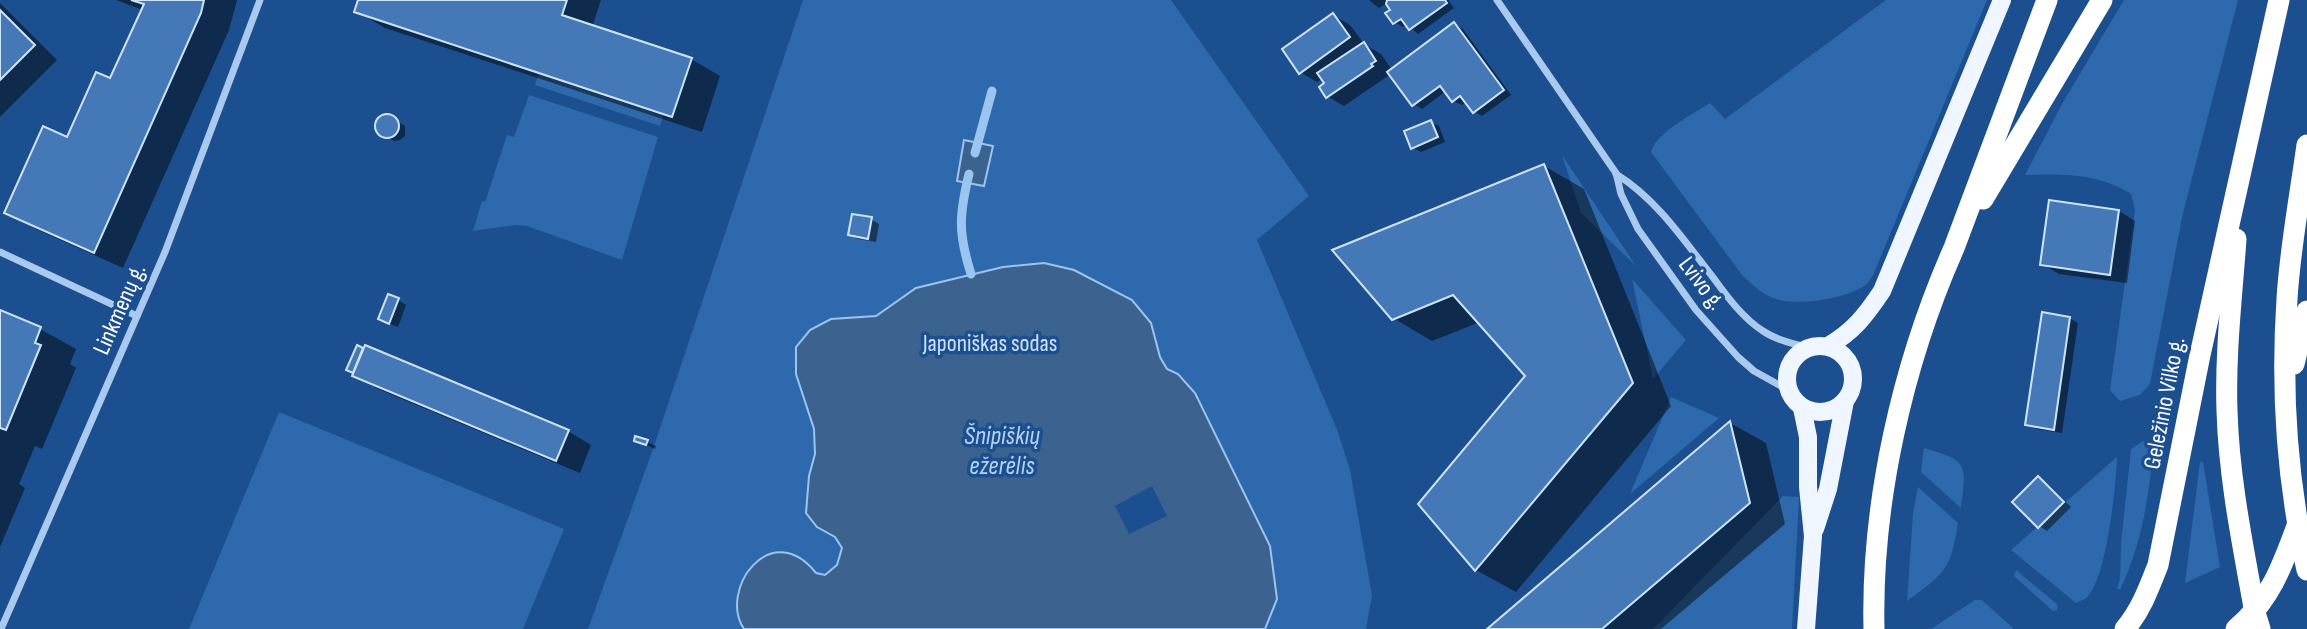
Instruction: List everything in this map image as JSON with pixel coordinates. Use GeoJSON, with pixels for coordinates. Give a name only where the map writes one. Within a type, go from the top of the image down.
{"type":"FeatureCollection","features":[{"type":"Feature","properties":{"kind":"highway"},"geometry":{"type":"LineString","coordinates":[[1874,629],[1877,556],[1884,489],[1909,375],[1938,283],[1954,248],[2047,0]]}},
{"type":"Feature","properties":{"kind":"highway"},"geometry":{"type":"LineString","coordinates":[[1954,248],[2102,0]]}},
{"type":"Feature","properties":{"kind":"highway","name":"Geležinio Vilko g."},"geometry":{"type":"LineString","coordinates":[[2124,629],[2134,618],[2147,594],[2158,565],[2200,355],[2279,0]]}},
{"type":"Feature","properties":{"kind":"highway"},"geometry":{"type":"LineString","coordinates":[[2307,145],[2287,298],[2286,400],[2297,526],[2307,570]]}},
{"type":"Feature","properties":{"kind":"highway","name":"Geležinio Vilko g."},"geometry":{"type":"LineString","coordinates":[[2240,181],[2227,370],[2227,412],[2232,482],[2258,621]]}},
{"type":"Feature","properties":{"kind":"highway"},"geometry":{"type":"LineString","coordinates":[[2286,400],[2307,312]]}},
{"type":"Feature","properties":{"kind":"highway"},"geometry":{"type":"LineString","coordinates":[[2236,629],[2258,621],[2280,573],[2297,526]]}},
{"type":"Feature","properties":{"kind":"main road"},"geometry":{"type":"LineString","coordinates":[[1806,629],[1813,536],[1808,487],[1808,437],[1802,408],[1788,390],[1788,368],[1800,352],[1808,347],[1828,346],[1846,336],[1861,322],[1882,291],[2002,0]]}},
{"type":"Feature","properties":{"kind":"main road"},"geometry":{"type":"LineString","coordinates":[[1802,408],[1813,412],[1835,410],[1851,391],[1852,369],[1838,351],[1828,346]]}},
{"type":"Feature","properties":{"kind":"main road"},"geometry":{"type":"LineString","coordinates":[[1813,536],[1828,489],[1845,401]]}},
{"type":"Feature","properties":{"kind":"street","name":"Linkmenų g."},"geometry":{"type":"LineString","coordinates":[[1,629],[165,252],[260,0]]}},
{"type":"Feature","properties":{"kind":"street","name":"Lvivo g."},"geometry":{"type":"LineString","coordinates":[[1497,0],[1616,173],[1621,194],[1638,229],[1696,310],[1754,371],[1788,390]]}},
{"type":"Feature","properties":{"kind":"street","name":"Lvivo g."},"geometry":{"type":"LineString","coordinates":[[1616,173],[1638,187],[1666,217],[1726,295],[1746,316],[1763,331],[1789,344],[1808,347]]}},
{"type":"Feature","properties":{"kind":"street"},"geometry":{"type":"LineString","coordinates":[[0,252],[137,316]]}},
{"type":"Feature","properties":{"kind":"green space","name":"Japoniškas sodas"},"geometry":{"type":"Polygon","coordinates":[[[803,0],[1171,0],[1309,196],[1257,240],[1338,432],[1350,470],[1372,596],[1366,629],[588,629],[653,449],[803,0]]]}},
{"type":"Feature","properties":{"kind":"green space"},"geometry":{"type":"Polygon","coordinates":[[[1886,0],[1987,0],[1870,280],[1855,291],[1832,298],[1793,302],[1773,298],[1760,291],[1742,275],[1651,152],[1660,137],[1710,103],[1725,119],[1886,0]]]}},
{"type":"Feature","properties":{"kind":"green space"},"geometry":{"type":"Polygon","coordinates":[[[2124,0],[2238,0],[2183,213],[2150,384],[2140,395],[2120,401],[2110,390],[2135,210],[2131,194],[2093,178],[2025,175],[2062,104],[2124,0]]]}},
{"type":"Feature","properties":{"kind":"green space"},"geometry":{"type":"Polygon","coordinates":[[[539,73],[664,114],[660,126],[535,85],[539,73]]]}},
{"type":"Feature","properties":{"kind":"green space"},"geometry":{"type":"Polygon","coordinates":[[[529,95],[658,137],[622,260],[527,226],[473,231],[507,135],[514,137],[529,95]]]}},
{"type":"Feature","properties":{"kind":"green space"},"geometry":{"type":"Polygon","coordinates":[[[1562,155],[1636,266],[1581,213],[1562,155]]]}},
{"type":"Feature","properties":{"kind":"green space"},"geometry":{"type":"Polygon","coordinates":[[[1632,279],[1686,340],[1653,379],[1632,279]]]}},
{"type":"Feature","properties":{"kind":"green space"},"geometry":{"type":"Polygon","coordinates":[[[1671,397],[1719,418],[1630,494],[1671,397]]]}},
{"type":"Feature","properties":{"kind":"green space"},"geometry":{"type":"Polygon","coordinates":[[[279,412],[564,529],[523,629],[189,629],[279,412]]]}},
{"type":"Feature","properties":{"kind":"green space"},"geometry":{"type":"Polygon","coordinates":[[[2143,441],[2151,444],[2153,450],[2149,486],[2139,539],[2120,590],[2117,588],[2131,449],[2143,441]]]}},
{"type":"Feature","properties":{"kind":"green space"},"geometry":{"type":"Polygon","coordinates":[[[1924,448],[1949,457],[1961,466],[1964,481],[1961,508],[1921,472],[1924,448]]]}},
{"type":"Feature","properties":{"kind":"green space"},"geometry":{"type":"Polygon","coordinates":[[[2117,457],[2112,508],[2101,568],[2089,595],[2076,603],[2011,550],[2117,457]]]}},
{"type":"Feature","properties":{"kind":"green space"},"geometry":{"type":"Polygon","coordinates":[[[2200,462],[2203,462],[2220,567],[2185,583],[2200,462]]]}},
{"type":"Feature","properties":{"kind":"green space"},"geometry":{"type":"Polygon","coordinates":[[[1918,487],[1958,523],[1952,551],[1944,570],[1907,601],[1913,514],[1918,487]]]}},
{"type":"Feature","properties":{"kind":"green space"},"geometry":{"type":"Polygon","coordinates":[[[1783,496],[1799,497],[1792,629],[1653,629],[1783,496]]]}},
{"type":"Feature","properties":{"kind":"green space"},"geometry":{"type":"Polygon","coordinates":[[[2016,570],[2058,605],[2057,610],[2053,611],[2014,576],[2016,570]]]}},
{"type":"Feature","properties":{"kind":"green space"},"geometry":{"type":"Polygon","coordinates":[[[1975,600],[1982,600],[2014,629],[1931,629],[1975,600]]]}},
{"type":"Feature","properties":{"kind":"water"},"geometry":{"type":"Polygon","coordinates":[[[964,140],[993,146],[984,186],[957,181],[964,140]]]}},
{"type":"Feature","properties":{"kind":"water","name":"Šnipiškių ežerėlis"},"geometry":{"type":"Polygon","coordinates":[[[1044,263],[1074,270],[1132,300],[1151,323],[1160,357],[1167,369],[1178,374],[1195,393],[1270,546],[1277,599],[1265,629],[744,629],[738,613],[738,596],[743,580],[753,565],[766,556],[782,552],[799,557],[816,573],[825,575],[837,565],[842,548],[835,537],[817,527],[806,513],[809,476],[815,454],[814,429],[796,374],[796,347],[810,330],[831,319],[876,316],[916,288],[1003,267],[1044,263]]]}},
{"type":"Feature","properties":{"kind":"pier"},"geometry":{"type":"Polygon","coordinates":[[[1152,486],[1167,516],[1129,534],[1115,506],[1152,486]]]}},
{"type":"Feature","properties":{"kind":"building"},"geometry":{"type":"Polygon","coordinates":[[[131,0],[204,0],[201,13],[94,253],[4,213],[43,126],[67,137],[96,72],[110,78],[144,4],[131,0]]]}},
{"type":"Feature","properties":{"kind":"building"},"geometry":{"type":"Polygon","coordinates":[[[358,0],[567,0],[562,15],[692,58],[672,117],[354,12],[358,0]]]}},
{"type":"Feature","properties":{"kind":"building"},"geometry":{"type":"Polygon","coordinates":[[[1387,0],[1445,0],[1447,3],[1409,30],[1401,19],[1393,24],[1385,13],[1390,10],[1386,4],[1387,0]]]}},
{"type":"Feature","properties":{"kind":"building"},"geometry":{"type":"Polygon","coordinates":[[[0,10],[35,45],[0,80],[0,10]]]}},
{"type":"Feature","properties":{"kind":"building"},"geometry":{"type":"Polygon","coordinates":[[[1333,13],[1350,37],[1299,74],[1282,49],[1333,13]]]}},
{"type":"Feature","properties":{"kind":"building"},"geometry":{"type":"Polygon","coordinates":[[[1454,22],[1504,90],[1473,113],[1460,96],[1452,102],[1440,86],[1412,106],[1387,72],[1454,22]]]}},
{"type":"Feature","properties":{"kind":"building"},"geometry":{"type":"Polygon","coordinates":[[[1364,42],[1376,61],[1371,64],[1373,66],[1326,98],[1319,87],[1324,83],[1317,73],[1364,42]]]}},
{"type":"Feature","properties":{"kind":"building"},"geometry":{"type":"Polygon","coordinates":[[[387,114],[396,117],[399,126],[396,135],[387,138],[378,135],[375,126],[378,117],[387,114]]]}},
{"type":"Feature","properties":{"kind":"building"},"geometry":{"type":"Polygon","coordinates":[[[1431,120],[1438,137],[1411,149],[1404,131],[1431,120]]]}},
{"type":"Feature","properties":{"kind":"building"},"geometry":{"type":"Polygon","coordinates":[[[1544,164],[1633,383],[1475,571],[1418,504],[1525,376],[1453,295],[1392,320],[1332,250],[1544,164]]]}},
{"type":"Feature","properties":{"kind":"building"},"geometry":{"type":"Polygon","coordinates":[[[2049,200],[2119,210],[2110,275],[2040,265],[2049,200]]]}},
{"type":"Feature","properties":{"kind":"building"},"geometry":{"type":"Polygon","coordinates":[[[852,214],[872,217],[868,239],[848,235],[852,214]]]}},
{"type":"Feature","properties":{"kind":"building"},"geometry":{"type":"Polygon","coordinates":[[[388,294],[399,298],[389,324],[378,319],[388,294]]]}},
{"type":"Feature","properties":{"kind":"building"},"geometry":{"type":"Polygon","coordinates":[[[0,310],[41,327],[35,343],[41,345],[6,430],[0,428],[0,310]]]}},
{"type":"Feature","properties":{"kind":"building"},"geometry":{"type":"Polygon","coordinates":[[[2042,312],[2070,317],[2054,430],[2025,425],[2042,312]]]}},
{"type":"Feature","properties":{"kind":"building"},"geometry":{"type":"Polygon","coordinates":[[[357,345],[363,348],[353,373],[346,370],[357,345]]]}},
{"type":"Feature","properties":{"kind":"building"},"geometry":{"type":"Polygon","coordinates":[[[365,345],[569,430],[556,461],[352,376],[365,345]]]}},
{"type":"Feature","properties":{"kind":"building"},"geometry":{"type":"Polygon","coordinates":[[[1730,421],[1750,503],[1602,629],[1487,629],[1730,421]]]}},
{"type":"Feature","properties":{"kind":"building"},"geometry":{"type":"Polygon","coordinates":[[[635,436],[648,440],[646,445],[634,441],[635,436]]]}},
{"type":"Feature","properties":{"kind":"building"},"geometry":{"type":"Polygon","coordinates":[[[2038,476],[2064,502],[2038,528],[2012,502],[2038,476]]]}},
{"type":"Feature","properties":{"kind":"waterway"},"geometry":{"type":"LineString","coordinates":[[975,153],[992,91]]}},
{"type":"Feature","properties":{"kind":"waterway"},"geometry":{"type":"LineString","coordinates":[[969,174],[961,224],[971,274]]}}]}
